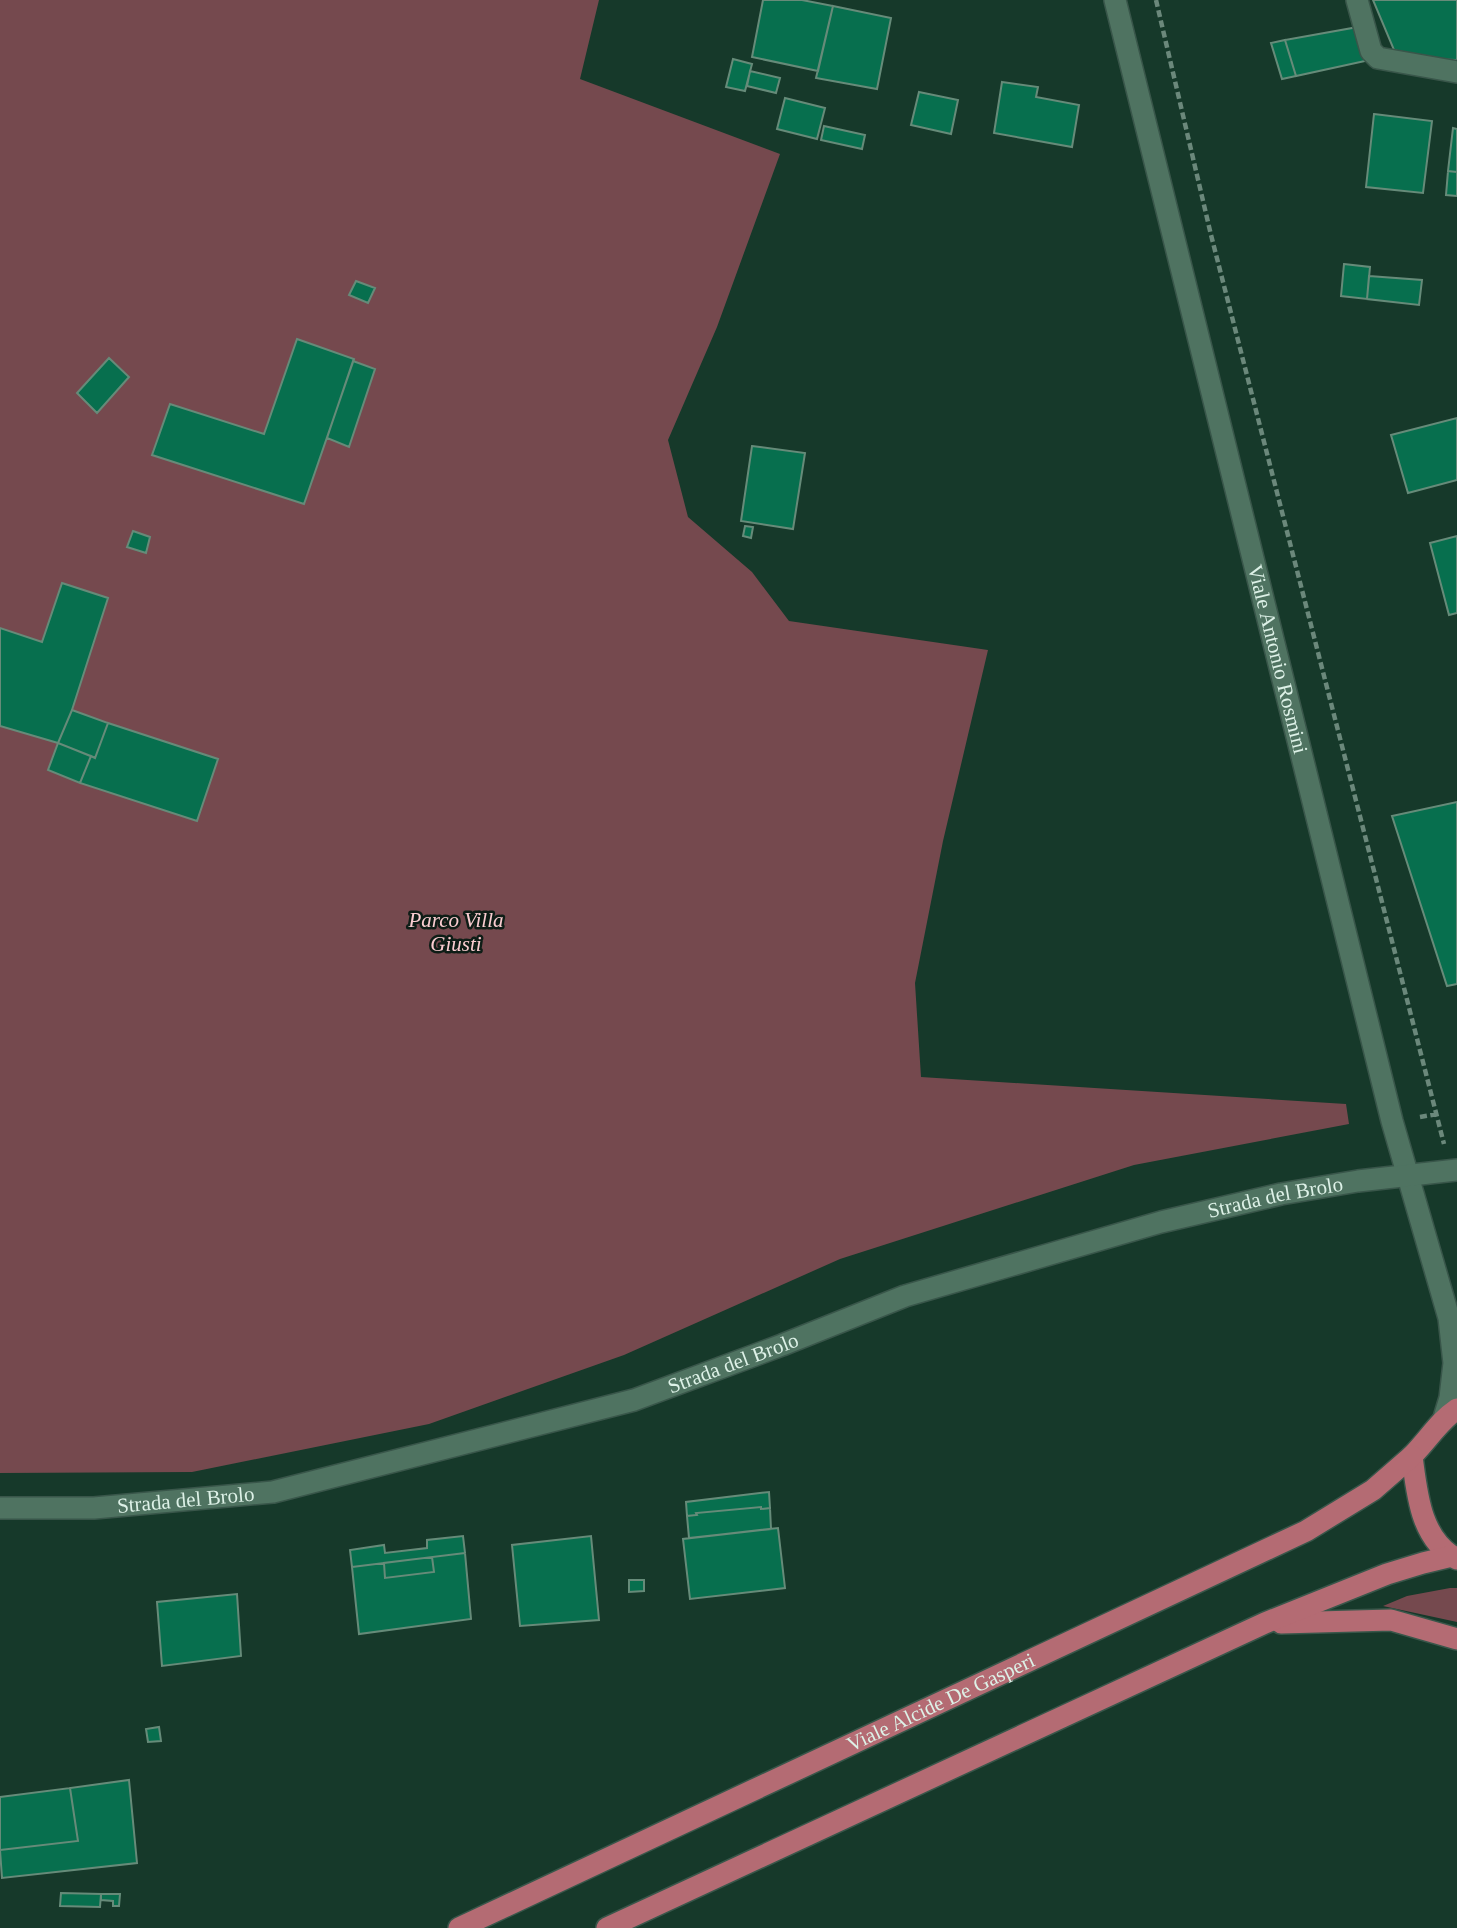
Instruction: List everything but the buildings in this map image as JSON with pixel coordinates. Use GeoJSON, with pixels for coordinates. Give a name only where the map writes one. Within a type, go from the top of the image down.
{"type":"FeatureCollection","features":[{"type":"Feature","properties":{"kind":"main road","name":"Viale Alcide De Gasperi"},"geometry":{"type":"LineString","coordinates":[[459,1928],[1306,1531],[1373,1490],[1426,1442],[1450,1413]]}},
{"type":"Feature","properties":{"kind":"main road"},"geometry":{"type":"LineString","coordinates":[[1412,1456],[1423,1518],[1435,1539],[1455,1558]]}},
{"type":"Feature","properties":{"kind":"main road"},"geometry":{"type":"LineString","coordinates":[[607,1928],[1265,1623],[1387,1574],[1423,1563],[1455,1558]]}},
{"type":"Feature","properties":{"kind":"main road"},"geometry":{"type":"LineString","coordinates":[[1265,1623],[1391,1620],[1457,1639]]}},
{"type":"Feature","properties":{"kind":"street","name":"Viale Antonio Rosmini"},"geometry":{"type":"LineString","coordinates":[[1115,0],[1392,1121],[1453,1323],[1454,1363],[1450,1413]]}},
{"type":"Feature","properties":{"kind":"street"},"geometry":{"type":"LineString","coordinates":[[1357,0],[1371,51],[1378,58],[1457,72]]}},
{"type":"Feature","properties":{"kind":"street","name":"Strada del Brolo"},"geometry":{"type":"LineString","coordinates":[[0,1508],[94,1508],[273,1492],[634,1400],[905,1296],[1149,1225],[1281,1195],[1358,1181],[1454,1171]]}},
{"type":"Feature","properties":{"kind":"path"},"geometry":{"type":"LineString","coordinates":[[1156,0],[1211,234],[1454,1171]]}},
{"type":"Feature","properties":{"kind":"green space","name":"Parco Villa Giusti"},"geometry":{"type":"Polygon","coordinates":[[[0,0],[599,0],[580,79],[780,154],[717,327],[668,440],[688,517],[752,572],[789,621],[988,650],[943,841],[915,983],[921,1077],[1346,1104],[1349,1124],[1134,1165],[840,1259],[624,1355],[429,1424],[192,1472],[0,1473],[0,0]]]}},
{"type":"Feature","properties":{"kind":"green space"},"geometry":{"type":"Polygon","coordinates":[[[1457,1588],[1457,1622],[1383,1606],[1407,1596],[1457,1588]]]}}]}
